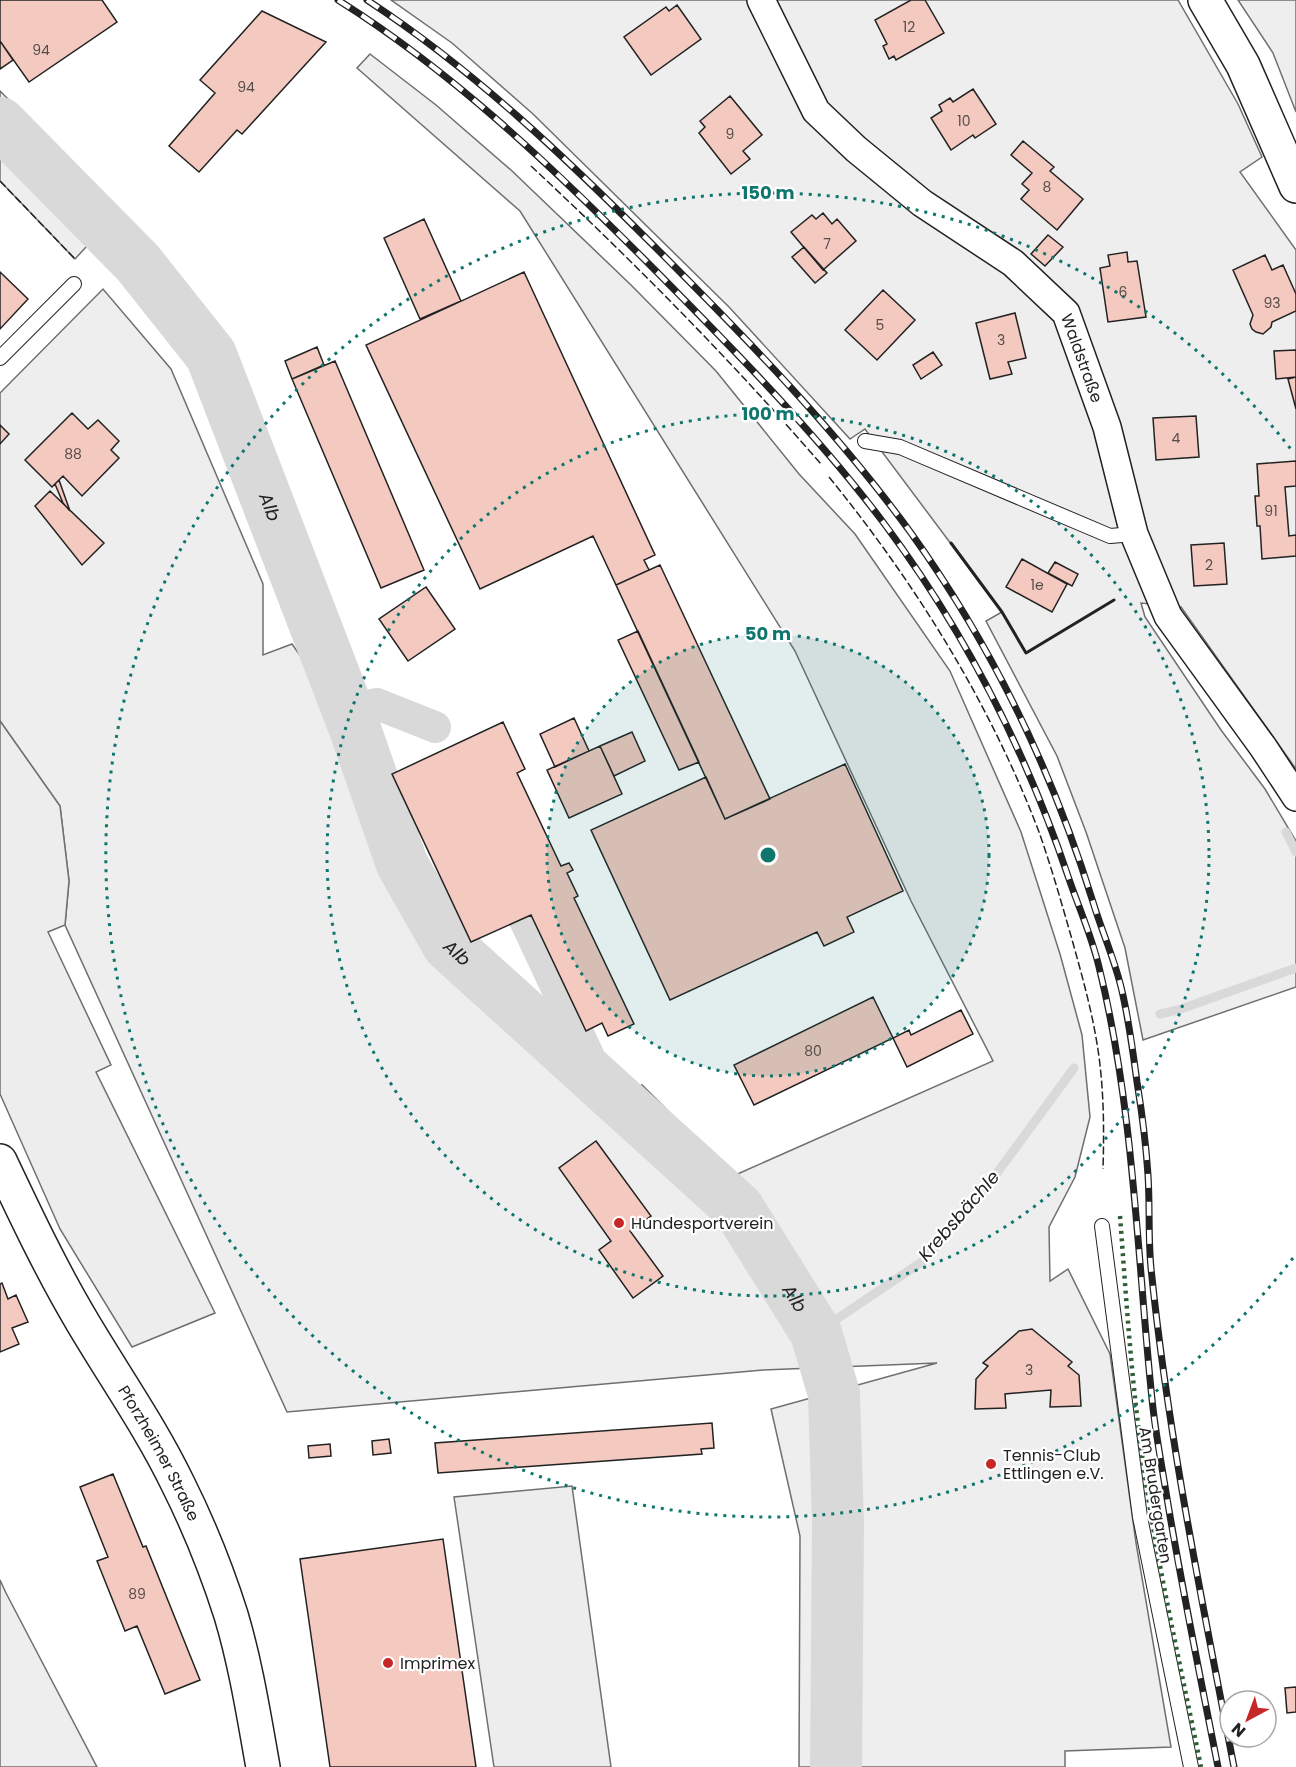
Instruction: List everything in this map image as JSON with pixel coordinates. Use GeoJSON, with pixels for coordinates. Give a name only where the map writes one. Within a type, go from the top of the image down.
{"type":"FeatureCollection","features":[{"type":"Feature","properties":{"kind":"main road"},"geometry":{"type":"LineString","coordinates":[[1205,0],[1243,65],[1296,186]]}},
{"type":"Feature","properties":{"kind":"main road","name":"Pforzheimer Straße"},"geometry":{"type":"LineString","coordinates":[[0,1161],[37,1239],[82,1322],[160,1448],[179,1485],[212,1562],[231,1616],[253,1708],[263,1767]]}},
{"type":"Feature","properties":{"kind":"street","name":"Waldstraße"},"geometry":{"type":"LineString","coordinates":[[761,0],[816,111],[856,149],[922,203],[1012,263],[1066,314],[1107,427],[1134,534],[1168,616],[1263,747],[1296,797]]}},
{"type":"Feature","properties":{"kind":"lane"},"geometry":{"type":"LineString","coordinates":[[0,358],[74,284]]}},
{"type":"Feature","properties":{"kind":"lane"},"geometry":{"type":"LineString","coordinates":[[865,441],[900,447],[1110,536],[1134,534]]}},
{"type":"Feature","properties":{"kind":"lane","name":"Am Brudergarten"},"geometry":{"type":"LineString","coordinates":[[1102,1226],[1140,1517],[1191,1767]]}},
{"type":"Feature","properties":{"kind":"shaded area"},"geometry":{"type":"Polygon","coordinates":[[[391,0],[1178,0],[1238,104],[1262,157],[1240,172],[1296,250],[1296,769],[1181,607],[1141,603],[1145,617],[1221,730],[1265,789],[1296,841],[1296,987],[1143,1040],[1125,948],[1086,832],[1057,756],[986,621],[1002,612],[865,429],[850,439],[729,307],[533,114],[452,43],[391,0]]]}},
{"type":"Feature","properties":{"kind":"shaded area"},"geometry":{"type":"Polygon","coordinates":[[[1238,0],[1296,0],[1296,112],[1273,53],[1238,0]]]}},
{"type":"Feature","properties":{"kind":"shaded area"},"geometry":{"type":"Polygon","coordinates":[[[370,54],[436,105],[511,170],[631,285],[716,371],[799,474],[855,534],[950,671],[1021,832],[1060,954],[1082,1035],[1090,1117],[1075,1177],[1049,1227],[1050,1281],[1068,1269],[1110,1354],[1136,1543],[1171,1747],[1065,1751],[1065,1767],[799,1767],[800,1536],[771,1409],[937,1363],[763,1370],[287,1412],[65,925],[69,881],[60,806],[0,721],[0,393],[103,289],[171,369],[263,584],[263,655],[292,644],[326,692],[383,845],[436,956],[511,1020],[602,1105],[642,1085],[733,1176],[993,1061],[911,901],[795,651],[520,211],[357,68],[370,54]]]}},
{"type":"Feature","properties":{"kind":"shaded area"},"geometry":{"type":"Polygon","coordinates":[[[0,91],[119,211],[75,259],[0,181],[0,91]]]}},
{"type":"Feature","properties":{"kind":"shaded area"},"geometry":{"type":"Polygon","coordinates":[[[0,721],[60,806],[69,881],[65,925],[48,932],[111,1065],[96,1072],[215,1313],[132,1347],[60,1229],[0,1094],[0,721]]]}},
{"type":"Feature","properties":{"kind":"shaded area"},"geometry":{"type":"Polygon","coordinates":[[[572,1486],[611,1767],[494,1767],[454,1497],[572,1486]]]}},
{"type":"Feature","properties":{"kind":"shaded area"},"geometry":{"type":"Polygon","coordinates":[[[0,1580],[6,1593],[97,1767],[0,1767],[0,1580]]]}},
{"type":"Feature","properties":{"kind":"building"},"geometry":{"type":"Polygon","coordinates":[[[0,0],[102,0],[117,22],[29,82],[0,41],[0,0]]]}},
{"type":"Feature","properties":{"kind":"building"},"geometry":{"type":"Polygon","coordinates":[[[911,0],[925,0],[944,33],[896,60],[894,56],[889,59],[883,46],[887,44],[875,20],[911,0]]]}},
{"type":"Feature","properties":{"kind":"building"},"geometry":{"type":"Polygon","coordinates":[[[677,5],[701,39],[651,75],[624,37],[666,7],[669,11],[677,5]]]}},
{"type":"Feature","properties":{"kind":"building"},"geometry":{"type":"Polygon","coordinates":[[[262,11],[326,42],[242,134],[237,130],[199,172],[169,146],[215,93],[200,80],[262,11]]]}},
{"type":"Feature","properties":{"kind":"building"},"geometry":{"type":"Polygon","coordinates":[[[0,41],[13,60],[0,69],[0,41]]]}},
{"type":"Feature","properties":{"kind":"building"},"geometry":{"type":"Polygon","coordinates":[[[973,89],[996,124],[975,138],[973,135],[951,150],[931,118],[942,111],[939,105],[950,98],[953,102],[973,89]]]}},
{"type":"Feature","properties":{"kind":"building"},"geometry":{"type":"Polygon","coordinates":[[[730,96],[762,135],[743,151],[750,159],[731,174],[699,133],[705,127],[700,121],[730,96]]]}},
{"type":"Feature","properties":{"kind":"building"},"geometry":{"type":"Polygon","coordinates":[[[1023,141],[1054,167],[1050,171],[1083,199],[1057,230],[1021,199],[1029,190],[1022,184],[1032,173],[1011,155],[1023,141]]]}},
{"type":"Feature","properties":{"kind":"building"},"geometry":{"type":"Polygon","coordinates":[[[823,213],[832,224],[837,219],[856,241],[823,270],[791,232],[812,215],[816,219],[823,213]]]}},
{"type":"Feature","properties":{"kind":"building"},"geometry":{"type":"Polygon","coordinates":[[[424,219],[461,301],[420,319],[384,238],[424,219]]]}},
{"type":"Feature","properties":{"kind":"building"},"geometry":{"type":"Polygon","coordinates":[[[1048,235],[1063,247],[1045,266],[1031,254],[1048,235]]]}},
{"type":"Feature","properties":{"kind":"building"},"geometry":{"type":"Polygon","coordinates":[[[804,247],[827,273],[815,283],[792,257],[804,247]]]}},
{"type":"Feature","properties":{"kind":"building"},"geometry":{"type":"Polygon","coordinates":[[[1127,252],[1128,262],[1137,261],[1146,317],[1108,322],[1100,268],[1110,266],[1108,255],[1127,252]]]}},
{"type":"Feature","properties":{"kind":"building"},"geometry":{"type":"Polygon","coordinates":[[[1265,255],[1272,270],[1283,265],[1296,294],[1296,311],[1272,322],[1271,327],[1263,334],[1252,329],[1250,324],[1253,315],[1233,270],[1265,255]]]}},
{"type":"Feature","properties":{"kind":"building"},"geometry":{"type":"Polygon","coordinates":[[[0,272],[28,299],[0,329],[0,272]]]}},
{"type":"Feature","properties":{"kind":"building"},"geometry":{"type":"Polygon","coordinates":[[[524,272],[655,555],[644,560],[649,570],[616,585],[593,536],[480,589],[366,345],[524,272]]]}},
{"type":"Feature","properties":{"kind":"building"},"geometry":{"type":"Polygon","coordinates":[[[883,290],[915,320],[877,360],[845,330],[883,290]]]}},
{"type":"Feature","properties":{"kind":"building"},"geometry":{"type":"Polygon","coordinates":[[[1015,313],[1026,358],[1008,362],[1012,374],[990,379],[976,323],[1015,313]]]}},
{"type":"Feature","properties":{"kind":"building"},"geometry":{"type":"Polygon","coordinates":[[[317,347],[324,365],[292,379],[285,361],[317,347]]]}},
{"type":"Feature","properties":{"kind":"building"},"geometry":{"type":"Polygon","coordinates":[[[1296,350],[1296,377],[1276,379],[1274,351],[1296,350]]]}},
{"type":"Feature","properties":{"kind":"building"},"geometry":{"type":"Polygon","coordinates":[[[933,352],[942,365],[921,379],[913,365],[933,352]]]}},
{"type":"Feature","properties":{"kind":"building"},"geometry":{"type":"Polygon","coordinates":[[[335,361],[424,570],[381,588],[292,379],[335,361]]]}},
{"type":"Feature","properties":{"kind":"building"},"geometry":{"type":"Polygon","coordinates":[[[1296,377],[1296,409],[1288,379],[1296,377]]]}},
{"type":"Feature","properties":{"kind":"building"},"geometry":{"type":"Polygon","coordinates":[[[72,413],[88,429],[98,420],[119,441],[111,450],[119,458],[82,496],[63,476],[52,487],[25,460],[72,413]]]}},
{"type":"Feature","properties":{"kind":"building"},"geometry":{"type":"Polygon","coordinates":[[[1196,416],[1199,457],[1156,460],[1153,418],[1196,416]]]}},
{"type":"Feature","properties":{"kind":"building"},"geometry":{"type":"Polygon","coordinates":[[[0,425],[9,434],[0,444],[0,425]]]}},
{"type":"Feature","properties":{"kind":"building"},"geometry":{"type":"Polygon","coordinates":[[[1296,461],[1296,486],[1285,487],[1289,536],[1296,535],[1296,556],[1262,559],[1255,496],[1259,496],[1257,464],[1296,461]]]}},
{"type":"Feature","properties":{"kind":"building"},"geometry":{"type":"Polygon","coordinates":[[[59,480],[70,511],[63,503],[55,484],[59,480]]]}},
{"type":"Feature","properties":{"kind":"building"},"geometry":{"type":"Polygon","coordinates":[[[50,491],[104,543],[82,565],[35,506],[50,491]]]}},
{"type":"Feature","properties":{"kind":"building"},"geometry":{"type":"Polygon","coordinates":[[[1224,543],[1227,584],[1194,586],[1191,545],[1224,543]]]}},
{"type":"Feature","properties":{"kind":"building"},"geometry":{"type":"Polygon","coordinates":[[[1022,559],[1067,584],[1052,612],[1006,587],[1022,559]]]}},
{"type":"Feature","properties":{"kind":"building"},"geometry":{"type":"Polygon","coordinates":[[[1055,562],[1078,574],[1072,586],[1048,573],[1055,562]]]}},
{"type":"Feature","properties":{"kind":"building"},"geometry":{"type":"Polygon","coordinates":[[[660,565],[770,799],[725,819],[616,585],[660,565]]]}},
{"type":"Feature","properties":{"kind":"building"},"geometry":{"type":"Polygon","coordinates":[[[426,587],[455,629],[408,661],[379,619],[426,587]]]}},
{"type":"Feature","properties":{"kind":"building"},"geometry":{"type":"Polygon","coordinates":[[[638,631],[699,762],[679,770],[618,640],[638,631]]]}},
{"type":"Feature","properties":{"kind":"building"},"geometry":{"type":"Polygon","coordinates":[[[574,718],[589,751],[555,767],[540,734],[574,718]]]}},
{"type":"Feature","properties":{"kind":"building"},"geometry":{"type":"Polygon","coordinates":[[[503,722],[525,769],[517,773],[561,866],[569,863],[573,870],[567,873],[578,896],[574,898],[634,1024],[608,1036],[602,1023],[586,1031],[531,915],[471,942],[392,774],[503,722]]]}},
{"type":"Feature","properties":{"kind":"building"},"geometry":{"type":"Polygon","coordinates":[[[632,732],[645,761],[614,776],[600,746],[632,732]]]}},
{"type":"Feature","properties":{"kind":"building"},"geometry":{"type":"Polygon","coordinates":[[[600,746],[622,794],[569,818],[547,770],[600,746]]]}},
{"type":"Feature","properties":{"kind":"building"},"geometry":{"type":"Polygon","coordinates":[[[845,764],[903,891],[847,917],[854,932],[824,946],[817,932],[670,1000],[591,830],[706,777],[725,819],[845,764]]]}},
{"type":"Feature","properties":{"kind":"building"},"geometry":{"type":"Polygon","coordinates":[[[873,997],[893,1038],[754,1105],[734,1065],[873,997]]]}},
{"type":"Feature","properties":{"kind":"building"},"geometry":{"type":"Polygon","coordinates":[[[961,1010],[973,1034],[907,1067],[893,1038],[909,1030],[911,1035],[961,1010]]]}},
{"type":"Feature","properties":{"kind":"building","name":"Hundesportverein"},"geometry":{"type":"Polygon","coordinates":[[[596,1141],[651,1216],[630,1231],[663,1276],[633,1298],[599,1250],[611,1241],[559,1168],[596,1141]]]}},
{"type":"Feature","properties":{"kind":"building"},"geometry":{"type":"Polygon","coordinates":[[[2,1283],[8,1299],[16,1295],[28,1322],[12,1328],[19,1344],[0,1352],[0,1284],[2,1283]]]}},
{"type":"Feature","properties":{"kind":"building"},"geometry":{"type":"Polygon","coordinates":[[[1032,1329],[1072,1362],[1068,1366],[1079,1375],[1081,1406],[1050,1407],[1051,1390],[1005,1394],[1006,1408],[975,1409],[976,1379],[988,1366],[983,1363],[1019,1331],[1032,1329]]]}},
{"type":"Feature","properties":{"kind":"building"},"geometry":{"type":"Polygon","coordinates":[[[712,1423],[714,1448],[701,1449],[702,1454],[438,1473],[435,1443],[712,1423]]]}},
{"type":"Feature","properties":{"kind":"building"},"geometry":{"type":"Polygon","coordinates":[[[389,1439],[391,1453],[373,1455],[372,1441],[389,1439]]]}},
{"type":"Feature","properties":{"kind":"building"},"geometry":{"type":"Polygon","coordinates":[[[330,1444],[331,1456],[309,1458],[308,1446],[330,1444]]]}},
{"type":"Feature","properties":{"kind":"building"},"geometry":{"type":"Polygon","coordinates":[[[113,1474],[143,1547],[146,1546],[200,1680],[165,1694],[137,1626],[125,1631],[97,1561],[108,1557],[80,1487],[113,1474]]]}},
{"type":"Feature","properties":{"kind":"building","name":"Imprimex"},"geometry":{"type":"Polygon","coordinates":[[[443,1539],[476,1767],[330,1767],[300,1559],[443,1539]]]}},
{"type":"Feature","properties":{"kind":"building"},"geometry":{"type":"Polygon","coordinates":[[[1296,1687],[1296,1712],[1287,1713],[1285,1688],[1296,1687]]]}},
{"type":"Feature","properties":{"kind":"waterway","name":"Alb"},"geometry":{"type":"LineString","coordinates":[[0,123],[138,263],[211,355],[355,729],[402,864],[448,945],[738,1208],[816,1333],[834,1394],[838,1524],[836,1767]]}},
{"type":"Feature","properties":{"kind":"waterway"},"geometry":{"type":"LineString","coordinates":[[347,710],[377,704],[435,727]]}},
{"type":"Feature","properties":{"kind":"waterway"},"geometry":{"type":"LineString","coordinates":[[1286,832],[1296,852]]}},
{"type":"Feature","properties":{"kind":"waterway"},"geometry":{"type":"LineString","coordinates":[[524,918],[590,1059],[588,1072]]}},
{"type":"Feature","properties":{"kind":"waterway","name":"Krebsbächle"},"geometry":{"type":"LineString","coordinates":[[1160,1014],[1178,1010],[1296,968]]}},
{"type":"Feature","properties":{"kind":"waterway","name":"Krebsbächle"},"geometry":{"type":"LineString","coordinates":[[816,1333],[923,1261],[994,1177],[1074,1068]]}},
{"type":"Feature","properties":{"kind":"railway"},"geometry":{"type":"LineString","coordinates":[[338,0],[380,28],[461,89],[537,155],[646,261],[769,387],[856,487],[912,563],[966,649],[1013,738],[1052,831],[1093,945],[1111,1020],[1133,1182],[1155,1422],[1178,1561],[1218,1767]]}},
{"type":"Feature","properties":{"kind":"railway"},"geometry":{"type":"LineString","coordinates":[[367,0],[445,56],[553,148],[690,282],[789,386],[852,458],[911,533],[968,620],[1017,710],[1039,757],[1077,853],[1116,968],[1124,1002],[1145,1140],[1149,1186],[1151,1268],[1167,1394],[1187,1518],[1234,1767]]}},
{"type":"Feature","properties":{"kind":"hedge"},"geometry":{"type":"LineString","coordinates":[[1120,1216],[1129,1336],[1142,1455],[1154,1533],[1201,1767]]}},
{"type":"Feature","properties":{"kind":"fence"},"geometry":{"type":"LineString","coordinates":[[531,166],[680,311],[752,386],[821,464]]}},
{"type":"Feature","properties":{"kind":"fence"},"geometry":{"type":"LineString","coordinates":[[0,181],[75,259]]}},
{"type":"Feature","properties":{"kind":"fence"},"geometry":{"type":"LineString","coordinates":[[829,477],[892,559],[948,646],[998,737],[1039,832],[1071,936],[1095,1032],[1102,1091],[1103,1169]]}},
{"type":"Feature","properties":{"kind":"wall"},"geometry":{"type":"LineString","coordinates":[[951,543],[1002,612],[1026,653],[1114,600]]}},
{"type":"Feature","properties":{"kind":"place","name":"Hundesportverein"},"geometry":{"type":"Point","coordinates":[619,1223]}},
{"type":"Feature","properties":{"kind":"place","name":"Tennis-Club Ettlingen e.V."},"geometry":{"type":"Point","coordinates":[991,1464]}},
{"type":"Feature","properties":{"kind":"place","name":"Imprimex"},"geometry":{"type":"Point","coordinates":[388,1663]}}]}
